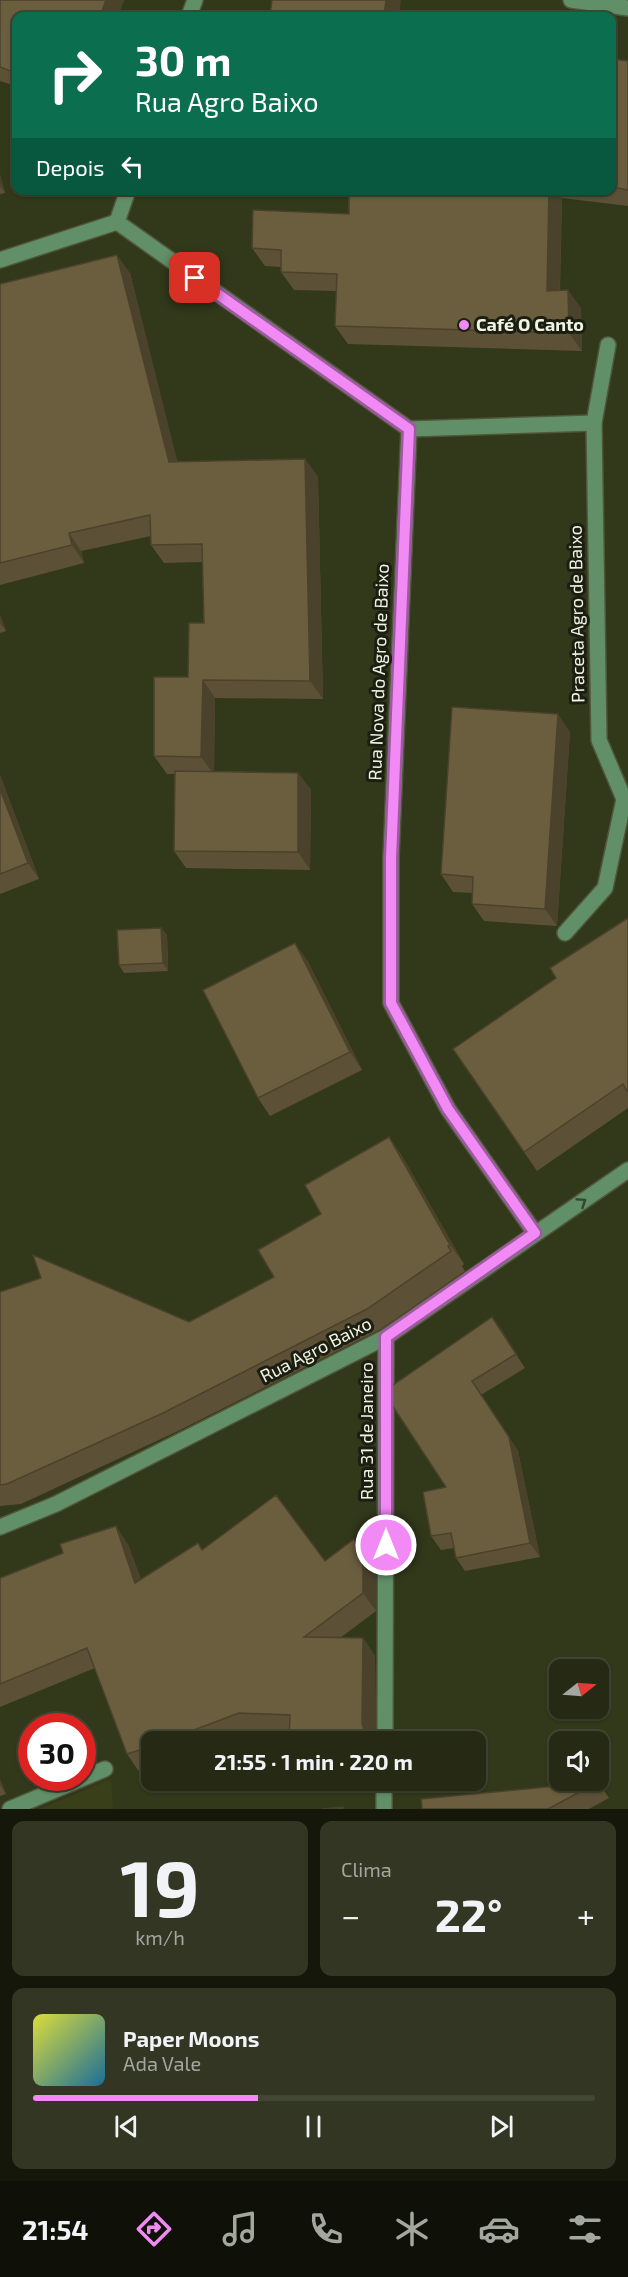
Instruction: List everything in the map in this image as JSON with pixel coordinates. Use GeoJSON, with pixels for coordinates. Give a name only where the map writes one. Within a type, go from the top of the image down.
{"type":"FeatureCollection","features":[{"type":"Feature","properties":{"kind":"street"},"geometry":{"type":"LineString","coordinates":[[571,0],[628,8]]}},
{"type":"Feature","properties":{"kind":"street"},"geometry":{"type":"LineString","coordinates":[[117,222],[126,195]]}},
{"type":"Feature","properties":{"kind":"street"},"geometry":{"type":"LineString","coordinates":[[0,260],[117,222]]}},
{"type":"Feature","properties":{"kind":"street"},"geometry":{"type":"LineString","coordinates":[[117,222],[409,429],[594,423]]}},
{"type":"Feature","properties":{"kind":"street","name":"Praceta Agro de Baixo"},"geometry":{"type":"LineString","coordinates":[[566,933],[605,888],[626,800],[599,740],[594,423],[608,345]]}},
{"type":"Feature","properties":{"kind":"street","name":"Rua Nova do Agro de Baixo"},"geometry":{"type":"LineString","coordinates":[[409,429],[391,858],[391,1003],[448,1109],[535,1233]]}},
{"type":"Feature","properties":{"kind":"street","name":"Rua Agro Baixo"},"geometry":{"type":"LineString","coordinates":[[0,1527],[56,1504],[386,1337],[628,1170]]}},
{"type":"Feature","properties":{"kind":"street","name":"Rua 31 de Janeiro"},"geometry":{"type":"LineString","coordinates":[[385,1731],[386,1337]]}},
{"type":"Feature","properties":{"kind":"street"},"geometry":{"type":"LineString","coordinates":[[10,1809],[105,1769]]}},
{"type":"Feature","properties":{"kind":"street"},"geometry":{"type":"LineString","coordinates":[[384,1791],[384,1809]]}},
{"type":"Feature","properties":{"kind":"shaded area"},"geometry":{"type":"Polygon","coordinates":[[[111,1779],[113,1809],[40,1809],[83,1791],[96,1791],[96,1785],[111,1779]]]}},
{"type":"Feature","properties":{"kind":"building"},"geometry":{"type":"Polygon","coordinates":[[[0,0],[106,0],[102,12],[12,12],[12,72],[0,67],[0,0]]]}},
{"type":"Feature","properties":{"kind":"building"},"geometry":{"type":"Polygon","coordinates":[[[272,0],[386,0],[384,12],[270,12],[272,0]]]}},
{"type":"Feature","properties":{"kind":"building"},"geometry":{"type":"Polygon","coordinates":[[[616,60],[628,61],[628,190],[616,188],[616,60]]]}},
{"type":"Feature","properties":{"kind":"building"},"geometry":{"type":"Polygon","coordinates":[[[349,195],[549,195],[547,291],[568,290],[569,333],[335,326],[337,274],[281,272],[281,250],[252,248],[253,210],[349,214],[349,195]]]}},
{"type":"Feature","properties":{"kind":"building"},"geometry":{"type":"Polygon","coordinates":[[[117,255],[169,462],[305,459],[310,681],[203,680],[201,757],[154,756],[154,677],[188,677],[189,623],[204,623],[202,544],[151,545],[150,515],[69,533],[72,545],[0,563],[0,284],[117,255]]]}},
{"type":"Feature","properties":{"kind":"building"},"geometry":{"type":"Polygon","coordinates":[[[452,707],[558,714],[545,909],[472,904],[473,877],[441,874],[452,707]]]}},
{"type":"Feature","properties":{"kind":"building"},"geometry":{"type":"Polygon","coordinates":[[[175,771],[298,773],[298,852],[174,851],[175,771]]]}},
{"type":"Feature","properties":{"kind":"building"},"geometry":{"type":"Polygon","coordinates":[[[0,789],[28,863],[0,874],[0,789]]]}},
{"type":"Feature","properties":{"kind":"building"},"geometry":{"type":"Polygon","coordinates":[[[628,918],[628,1090],[623,1084],[524,1152],[453,1049],[556,978],[550,968],[628,918]]]}},
{"type":"Feature","properties":{"kind":"building"},"geometry":{"type":"Polygon","coordinates":[[[161,928],[163,963],[119,965],[117,930],[161,928]]]}},
{"type":"Feature","properties":{"kind":"building"},"geometry":{"type":"Polygon","coordinates":[[[295,943],[350,1052],[258,1098],[203,990],[295,943]]]}},
{"type":"Feature","properties":{"kind":"building"},"geometry":{"type":"Polygon","coordinates":[[[389,1137],[450,1245],[448,1246],[451,1251],[367,1309],[163,1413],[7,1484],[0,1485],[0,1292],[41,1278],[33,1255],[189,1322],[274,1277],[258,1250],[321,1214],[305,1185],[389,1137]]]}},
{"type":"Feature","properties":{"kind":"building"},"geometry":{"type":"Polygon","coordinates":[[[492,1317],[516,1354],[472,1381],[509,1437],[530,1543],[456,1558],[451,1533],[431,1536],[423,1492],[446,1487],[386,1396],[386,1390],[492,1317]]]}},
{"type":"Feature","properties":{"kind":"building"},"geometry":{"type":"Polygon","coordinates":[[[276,1495],[325,1561],[354,1539],[363,1551],[363,1593],[304,1637],[363,1638],[362,1724],[366,1731],[289,1731],[290,1715],[239,1713],[191,1731],[141,1731],[141,1750],[127,1754],[87,1648],[0,1684],[0,1578],[63,1553],[60,1544],[116,1526],[135,1583],[198,1543],[202,1550],[276,1495]]]}},
{"type":"Feature","properties":{"kind":"building"},"geometry":{"type":"Polygon","coordinates":[[[549,1787],[549,1791],[581,1791],[548,1809],[422,1809],[421,1799],[549,1787]]]}},
{"type":"Feature","properties":{"kind":"place","name":"Café O Canto"},"geometry":{"type":"Point","coordinates":[464,325]}},
{"type":"Feature","properties":{"kind":"route"},"geometry":{"type":"LineString","coordinates":[[195,278],[409,429],[391,858],[391,1003],[448,1109],[535,1233],[386,1337],[386,1545]]}}]}
